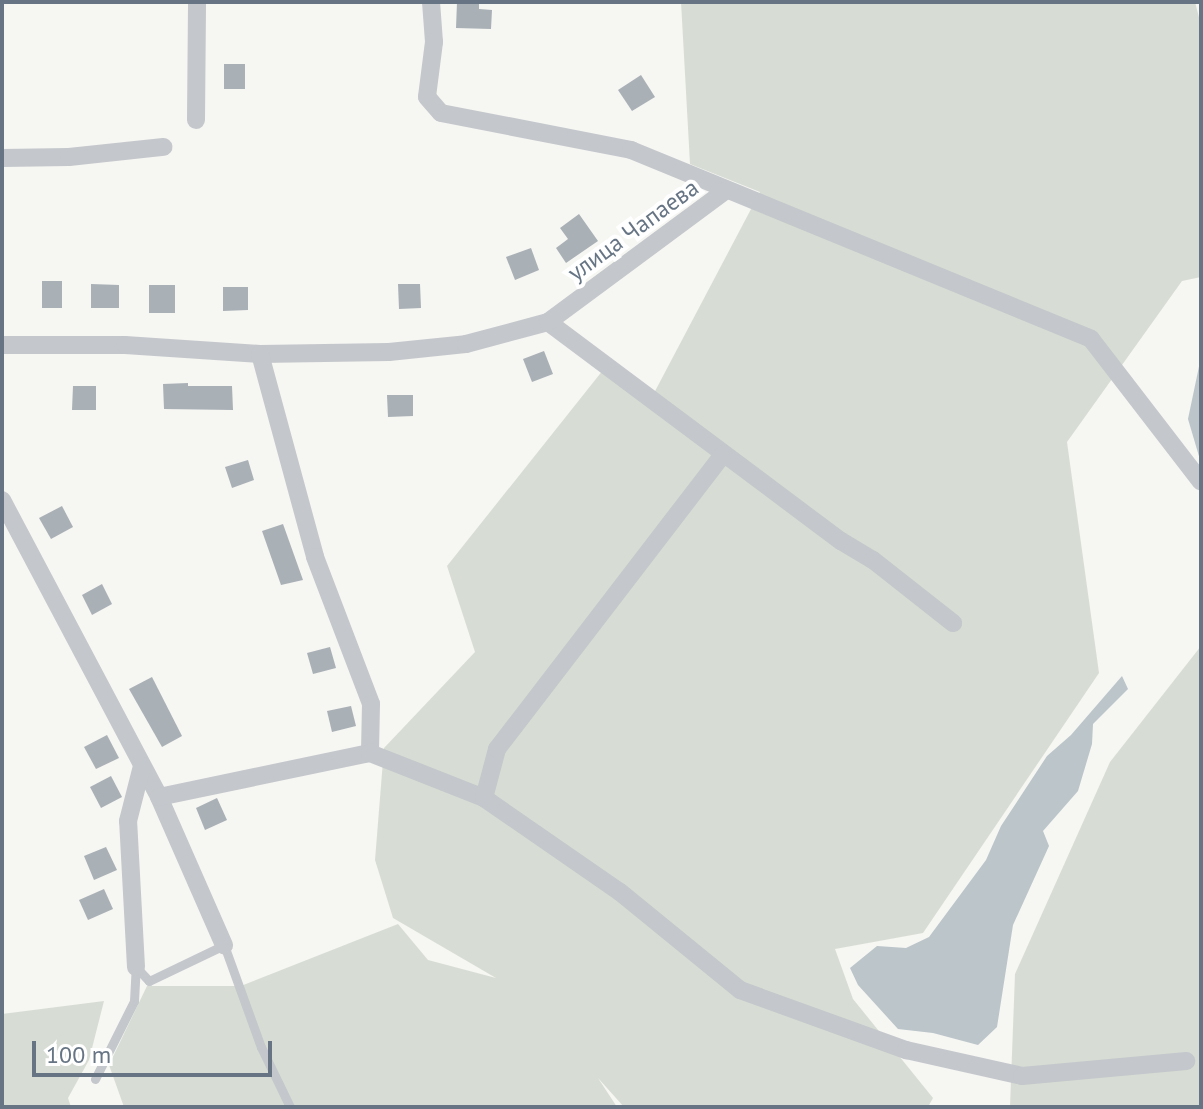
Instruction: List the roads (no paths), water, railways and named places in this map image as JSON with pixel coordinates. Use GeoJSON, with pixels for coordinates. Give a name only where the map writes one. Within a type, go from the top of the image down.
{"type":"FeatureCollection","features":[{"type":"Feature","properties":{"kind":"street"},"geometry":{"type":"LineString","coordinates":[[196,120],[197,2]]}},
{"type":"Feature","properties":{"kind":"street"},"geometry":{"type":"LineString","coordinates":[[431,2],[434,42],[427,97],[441,113],[631,150],[725,191]]}},
{"type":"Feature","properties":{"kind":"street"},"geometry":{"type":"LineString","coordinates":[[2,158],[69,157],[163,147]]}},
{"type":"Feature","properties":{"kind":"street","name":"улица Чапаева"},"geometry":{"type":"LineString","coordinates":[[2,345],[125,345],[260,354],[389,352],[466,344],[548,322],[725,191],[1091,339],[1201,482]]}},
{"type":"Feature","properties":{"kind":"street"},"geometry":{"type":"LineString","coordinates":[[548,322],[841,541],[873,560],[953,623]]}},
{"type":"Feature","properties":{"kind":"street"},"geometry":{"type":"LineString","coordinates":[[260,354],[315,557],[371,704],[370,753]]}},
{"type":"Feature","properties":{"kind":"street"},"geometry":{"type":"LineString","coordinates":[[484,798],[497,749],[723,454]]}},
{"type":"Feature","properties":{"kind":"street"},"geometry":{"type":"LineString","coordinates":[[2,500],[159,797],[224,945]]}},
{"type":"Feature","properties":{"kind":"street"},"geometry":{"type":"LineString","coordinates":[[159,797],[370,753],[484,798],[620,892],[740,990],[906,1050],[1022,1076],[1186,1061]]}},
{"type":"Feature","properties":{"kind":"street"},"geometry":{"type":"LineString","coordinates":[[136,967],[128,821],[142,766]]}},
{"type":"Feature","properties":{"kind":"lane"},"geometry":{"type":"LineString","coordinates":[[136,967],[149,981],[224,945],[261,1047],[290,1107]]}},
{"type":"Feature","properties":{"kind":"lane"},"geometry":{"type":"LineString","coordinates":[[95,1079],[134,1001],[136,967]]}}]}
